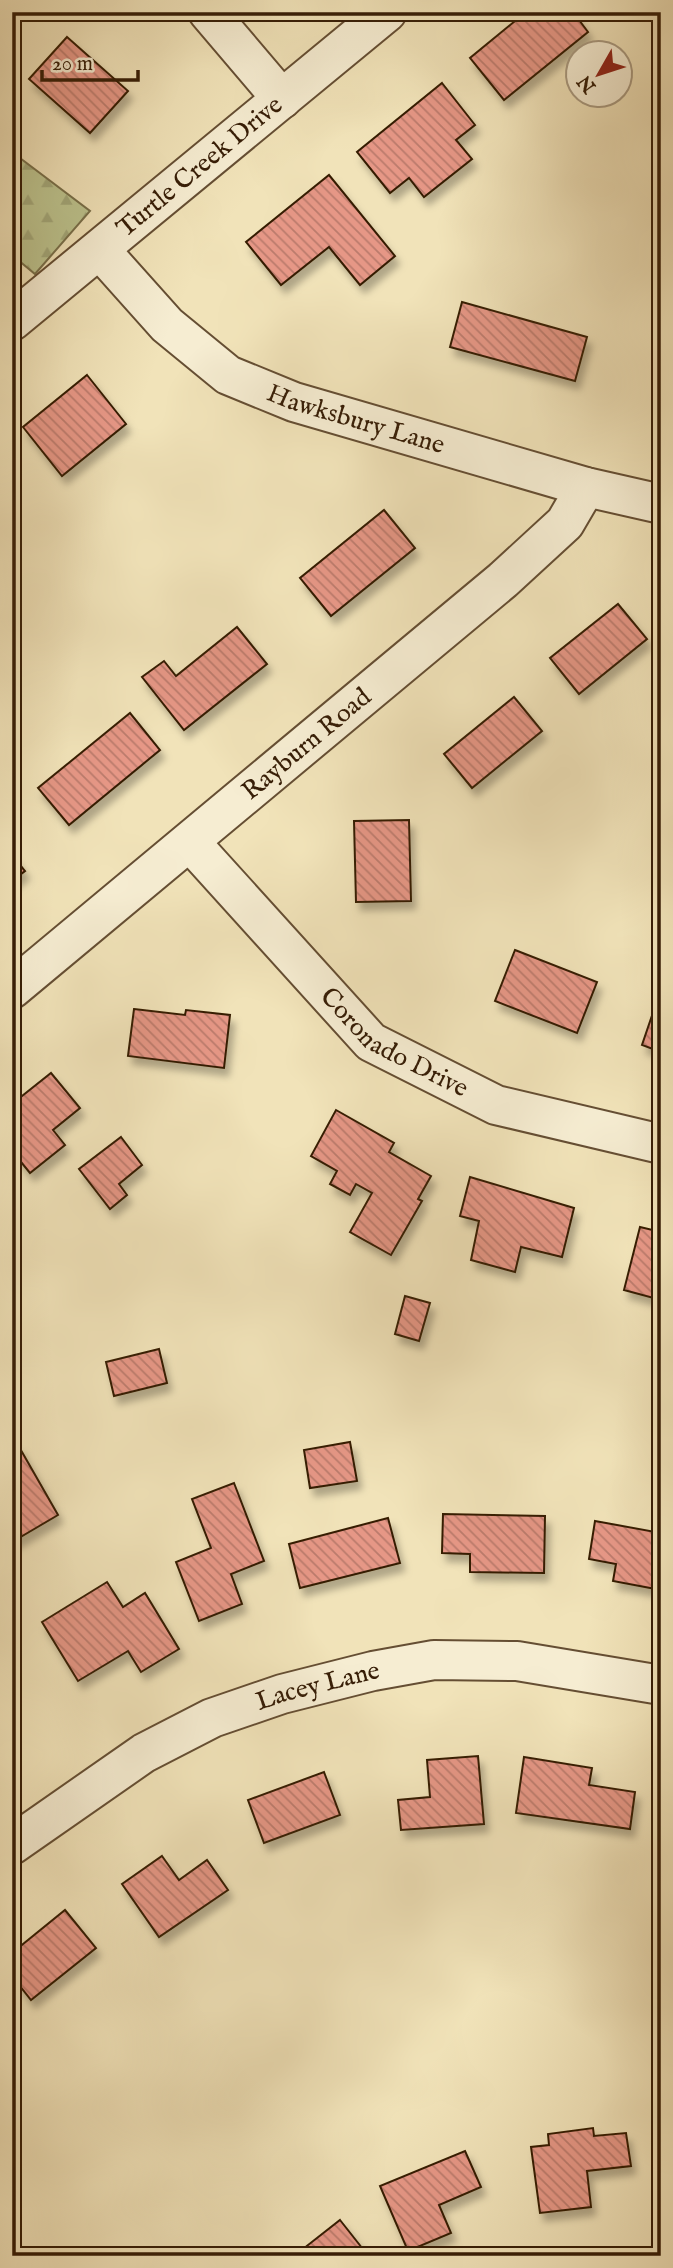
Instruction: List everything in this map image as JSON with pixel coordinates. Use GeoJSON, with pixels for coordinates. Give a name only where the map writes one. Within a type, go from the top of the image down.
{"type":"FeatureCollection","features":[{"type":"Feature","properties":{"kind":"street"},"geometry":{"type":"LineString","coordinates":[[208,12],[282,99]]}},
{"type":"Feature","properties":{"kind":"street","name":"Turtle Creek Drive"},"geometry":{"type":"LineString","coordinates":[[12,321],[387,12]]}},
{"type":"Feature","properties":{"kind":"street","name":"Hawksbury Lane"},"geometry":{"type":"LineString","coordinates":[[100,250],[167,326],[228,375],[294,402],[586,487],[661,504]]}},
{"type":"Feature","properties":{"kind":"street","name":"Rayburn Road"},"geometry":{"type":"LineString","coordinates":[[12,989],[503,580],[565,523],[586,487]]}},
{"type":"Feature","properties":{"kind":"street","name":"Coronado Drive"},"geometry":{"type":"LineString","coordinates":[[190,842],[371,1042],[496,1105],[661,1144]]}},
{"type":"Feature","properties":{"kind":"street","name":"Lacey Lane"},"geometry":{"type":"LineString","coordinates":[[12,1845],[144,1753],[212,1718],[282,1694],[373,1671],[434,1660],[517,1661],[661,1685]]}},
{"type":"Feature","properties":{"kind":"green space"},"geometry":{"type":"Polygon","coordinates":[[[12,152],[90,211],[35,274],[12,255],[12,152]]]}},
{"type":"Feature","properties":{"kind":"building"},"geometry":{"type":"Polygon","coordinates":[[[526,12],[573,12],[588,32],[581,38],[564,38],[564,51],[504,100],[470,58],[526,12]]]}},
{"type":"Feature","properties":{"kind":"building"},"geometry":{"type":"Polygon","coordinates":[[[67,37],[128,91],[90,133],[29,79],[67,37]]]}},
{"type":"Feature","properties":{"kind":"building"},"geometry":{"type":"Polygon","coordinates":[[[442,83],[475,125],[456,140],[472,159],[424,197],[409,178],[390,193],[357,152],[442,83]]]}},
{"type":"Feature","properties":{"kind":"building"},"geometry":{"type":"Polygon","coordinates":[[[329,175],[395,256],[360,285],[329,247],[281,285],[246,242],[329,175]]]}},
{"type":"Feature","properties":{"kind":"building"},"geometry":{"type":"Polygon","coordinates":[[[462,302],[587,337],[575,381],[450,347],[462,302]]]}},
{"type":"Feature","properties":{"kind":"building"},"geometry":{"type":"Polygon","coordinates":[[[87,375],[126,424],[62,476],[23,427],[87,375]]]}},
{"type":"Feature","properties":{"kind":"building"},"geometry":{"type":"Polygon","coordinates":[[[384,510],[415,548],[331,616],[300,578],[384,510]]]}},
{"type":"Feature","properties":{"kind":"building"},"geometry":{"type":"Polygon","coordinates":[[[618,604],[647,639],[579,694],[550,658],[618,604]]]}},
{"type":"Feature","properties":{"kind":"building"},"geometry":{"type":"Polygon","coordinates":[[[237,627],[267,664],[184,730],[142,677],[164,661],[176,676],[237,627]]]}},
{"type":"Feature","properties":{"kind":"building"},"geometry":{"type":"Polygon","coordinates":[[[514,697],[542,731],[472,788],[444,754],[514,697]]]}},
{"type":"Feature","properties":{"kind":"building"},"geometry":{"type":"Polygon","coordinates":[[[130,713],[160,750],[69,825],[38,788],[130,713]]]}},
{"type":"Feature","properties":{"kind":"building"},"geometry":{"type":"Polygon","coordinates":[[[409,820],[411,901],[356,902],[354,821],[409,820]]]}},
{"type":"Feature","properties":{"kind":"building"},"geometry":{"type":"Polygon","coordinates":[[[12,855],[25,871],[12,881],[12,855]]]}},
{"type":"Feature","properties":{"kind":"building"},"geometry":{"type":"Polygon","coordinates":[[[515,950],[597,982],[577,1033],[495,1001],[515,950]]]}},
{"type":"Feature","properties":{"kind":"building"},"geometry":{"type":"Polygon","coordinates":[[[661,992],[661,1052],[642,1045],[661,992]]]}},
{"type":"Feature","properties":{"kind":"building"},"geometry":{"type":"Polygon","coordinates":[[[134,1009],[185,1015],[186,1010],[230,1015],[224,1068],[128,1056],[134,1009]]]}},
{"type":"Feature","properties":{"kind":"building"},"geometry":{"type":"Polygon","coordinates":[[[51,1073],[80,1108],[53,1130],[65,1145],[30,1173],[12,1151],[12,1104],[51,1073]]]}},
{"type":"Feature","properties":{"kind":"building"},"geometry":{"type":"Polygon","coordinates":[[[336,1110],[394,1143],[389,1152],[431,1176],[418,1199],[422,1201],[391,1255],[350,1232],[372,1193],[356,1184],[350,1195],[330,1184],[337,1171],[311,1156],[336,1110]]]}},
{"type":"Feature","properties":{"kind":"building"},"geometry":{"type":"Polygon","coordinates":[[[121,1137],[142,1165],[119,1184],[127,1195],[110,1209],[79,1169],[121,1137]]]}},
{"type":"Feature","properties":{"kind":"building"},"geometry":{"type":"Polygon","coordinates":[[[470,1177],[574,1208],[562,1257],[521,1247],[515,1272],[471,1260],[479,1221],[460,1216],[470,1177]]]}},
{"type":"Feature","properties":{"kind":"building"},"geometry":{"type":"Polygon","coordinates":[[[640,1227],[661,1232],[661,1300],[624,1290],[640,1227]]]}},
{"type":"Feature","properties":{"kind":"building"},"geometry":{"type":"Polygon","coordinates":[[[405,1296],[430,1303],[419,1341],[395,1334],[405,1296]]]}},
{"type":"Feature","properties":{"kind":"building"},"geometry":{"type":"Polygon","coordinates":[[[159,1349],[167,1383],[114,1396],[106,1362],[159,1349]]]}},
{"type":"Feature","properties":{"kind":"building"},"geometry":{"type":"Polygon","coordinates":[[[350,1442],[357,1481],[310,1488],[304,1450],[350,1442]]]}},
{"type":"Feature","properties":{"kind":"building"},"geometry":{"type":"Polygon","coordinates":[[[18,1445],[58,1515],[12,1542],[12,1448],[18,1445]]]}},
{"type":"Feature","properties":{"kind":"building"},"geometry":{"type":"Polygon","coordinates":[[[234,1483],[264,1561],[231,1574],[242,1604],[199,1621],[176,1562],[211,1548],[192,1499],[234,1483]]]}},
{"type":"Feature","properties":{"kind":"building"},"geometry":{"type":"Polygon","coordinates":[[[443,1514],[545,1516],[544,1573],[470,1572],[470,1554],[442,1553],[443,1514]]]}},
{"type":"Feature","properties":{"kind":"building"},"geometry":{"type":"Polygon","coordinates":[[[388,1518],[400,1563],[300,1588],[289,1544],[388,1518]]]}},
{"type":"Feature","properties":{"kind":"building"},"geometry":{"type":"Polygon","coordinates":[[[595,1521],[661,1533],[661,1590],[613,1581],[616,1564],[589,1559],[595,1521]]]}},
{"type":"Feature","properties":{"kind":"building"},"geometry":{"type":"Polygon","coordinates":[[[107,1582],[123,1607],[145,1593],[179,1649],[141,1672],[128,1651],[78,1681],[42,1622],[107,1582]]]}},
{"type":"Feature","properties":{"kind":"building"},"geometry":{"type":"Polygon","coordinates":[[[478,1756],[484,1824],[401,1830],[398,1800],[430,1797],[427,1760],[478,1756]]]}},
{"type":"Feature","properties":{"kind":"building"},"geometry":{"type":"Polygon","coordinates":[[[524,1757],[592,1768],[589,1785],[635,1792],[630,1829],[516,1813],[524,1757]]]}},
{"type":"Feature","properties":{"kind":"building"},"geometry":{"type":"Polygon","coordinates":[[[324,1772],[340,1815],[264,1843],[248,1800],[324,1772]]]}},
{"type":"Feature","properties":{"kind":"building"},"geometry":{"type":"Polygon","coordinates":[[[162,1856],[179,1880],[207,1860],[228,1890],[159,1937],[122,1884],[162,1856]]]}},
{"type":"Feature","properties":{"kind":"building"},"geometry":{"type":"Polygon","coordinates":[[[65,1910],[96,1948],[31,2000],[12,1976],[12,1953],[65,1910]]]}},
{"type":"Feature","properties":{"kind":"building"},"geometry":{"type":"Polygon","coordinates":[[[593,2128],[594,2136],[626,2133],[631,2166],[587,2171],[591,2207],[540,2213],[531,2147],[549,2145],[548,2134],[593,2128]]]}},
{"type":"Feature","properties":{"kind":"building"},"geometry":{"type":"Polygon","coordinates":[[[465,2151],[481,2187],[439,2205],[451,2233],[408,2251],[380,2186],[465,2151]]]}},
{"type":"Feature","properties":{"kind":"building"},"geometry":{"type":"Polygon","coordinates":[[[340,2220],[366,2253],[294,2256],[340,2220]]]}}]}
